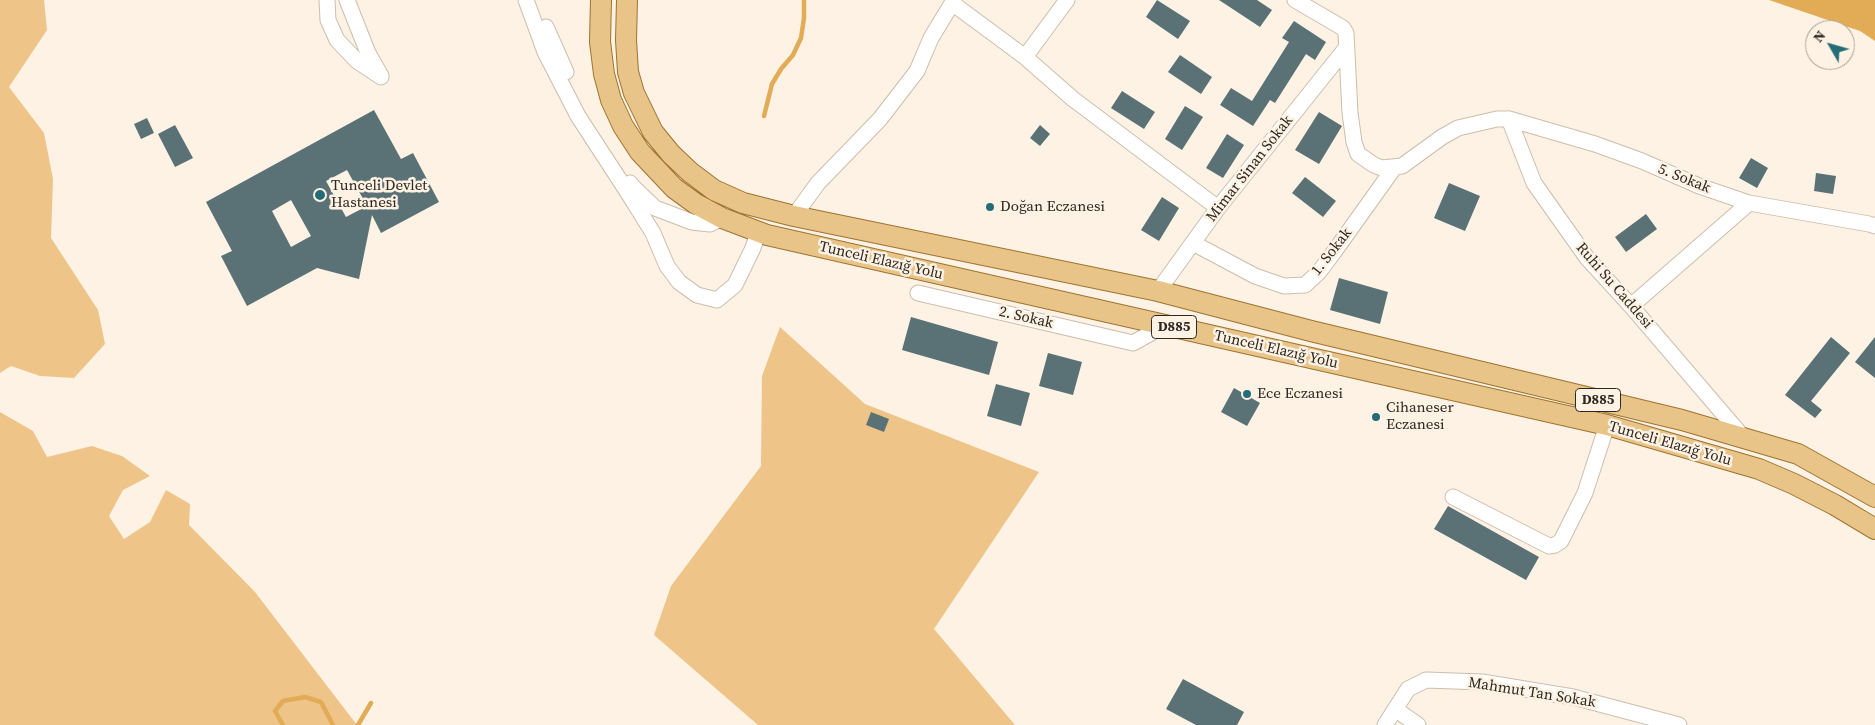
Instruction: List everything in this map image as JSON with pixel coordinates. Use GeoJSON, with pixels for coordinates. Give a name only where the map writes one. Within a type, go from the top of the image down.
{"type":"FeatureCollection","features":[{"type":"Feature","properties":{"kind":"main road","name":"Tunceli Elazığ Yolu"},"geometry":{"type":"LineString","coordinates":[[601,0],[600,42],[604,74],[611,100],[622,126],[653,168],[674,188],[696,204],[722,218],[758,232],[1607,425],[1759,469],[1811,492],[1875,529]]}},
{"type":"Feature","properties":{"kind":"main road","name":"Tunceli Elazığ Yolu"},"geometry":{"type":"LineString","coordinates":[[627,0],[626,40],[628,72],[634,93],[653,132],[671,154],[690,172],[714,190],[743,203],[794,216],[1158,291],[1311,331],[1682,420],[1798,454],[1874,495]]}},
{"type":"Feature","properties":{"kind":"street"},"geometry":{"type":"LineString","coordinates":[[327,0],[328,20],[337,40],[356,61],[381,77],[368,53],[347,0]]}},
{"type":"Feature","properties":{"kind":"street"},"geometry":{"type":"LineString","coordinates":[[526,0],[545,52],[578,116],[630,196],[652,233],[667,266],[679,282],[697,295],[717,300],[735,286],[753,248],[758,232]]}},
{"type":"Feature","properties":{"kind":"street"},"geometry":{"type":"LineString","coordinates":[[536,0],[550,38],[576,94],[606,146],[634,188],[655,208],[692,222],[710,224],[722,218]]}},
{"type":"Feature","properties":{"kind":"street"},"geometry":{"type":"LineString","coordinates":[[1025,57],[1067,0]]}},
{"type":"Feature","properties":{"kind":"street"},"geometry":{"type":"LineString","coordinates":[[1295,0],[1343,28],[1346,33],[1350,113],[1358,154],[1374,166],[1382,168],[1402,166],[1442,137],[1458,128],[1503,119]]}},
{"type":"Feature","properties":{"kind":"street"},"geometry":{"type":"LineString","coordinates":[[794,216],[818,183],[880,119],[917,71],[931,38],[953,2],[1025,57],[1073,99],[1218,208]]}},
{"type":"Feature","properties":{"kind":"street","name":"Mimar Sinan Sokak"},"geometry":{"type":"LineString","coordinates":[[1158,291],[1218,208],[1346,48]]}},
{"type":"Feature","properties":{"kind":"street","name":"5. Sokak"},"geometry":{"type":"LineString","coordinates":[[1503,119],[1596,144],[1642,161],[1699,186],[1749,203],[1875,226]]}},
{"type":"Feature","properties":{"kind":"street","name":"Ruhi Su Caddesi"},"geometry":{"type":"LineString","coordinates":[[1503,119],[1534,183],[1587,258],[1631,306],[1743,437]]}},
{"type":"Feature","properties":{"kind":"street","name":"1. Sokak"},"geometry":{"type":"LineString","coordinates":[[1193,243],[1255,276],[1284,286],[1305,285],[1319,272],[1394,168]]}},
{"type":"Feature","properties":{"kind":"street"},"geometry":{"type":"LineString","coordinates":[[1631,306],[1749,203]]}},
{"type":"Feature","properties":{"kind":"street","name":"2. Sokak"},"geometry":{"type":"LineString","coordinates":[[918,293],[1133,343],[1151,332],[1159,324]]}},
{"type":"Feature","properties":{"kind":"street"},"geometry":{"type":"LineString","coordinates":[[1453,497],[1549,546],[1555,545],[1561,541],[1585,493],[1607,425]]}},
{"type":"Feature","properties":{"kind":"street","name":"Mahmut Tan Sokak"},"geometry":{"type":"LineString","coordinates":[[1385,725],[1408,689],[1426,680],[1482,682],[1573,697],[1679,725]]}},
{"type":"Feature","properties":{"kind":"street"},"geometry":{"type":"LineString","coordinates":[[1395,709],[1418,725]]}},
{"type":"Feature","properties":{"kind":"shaded area"},"geometry":{"type":"Polygon","coordinates":[[[0,0],[44,0],[47,30],[9,87],[44,133],[53,179],[51,238],[98,310],[105,344],[74,378],[40,376],[11,366],[0,373],[0,0]]]}},
{"type":"Feature","properties":{"kind":"shaded area"},"geometry":{"type":"Polygon","coordinates":[[[1769,0],[1875,0],[1875,41],[1855,29],[1855,20],[1828,20],[1769,0]]]}},
{"type":"Feature","properties":{"kind":"shaded area"},"geometry":{"type":"Polygon","coordinates":[[[780,327],[865,404],[1039,472],[934,629],[1015,725],[758,725],[654,635],[671,586],[761,466],[762,376],[780,327]]]}},
{"type":"Feature","properties":{"kind":"shaded area"},"geometry":{"type":"Polygon","coordinates":[[[0,412],[33,431],[47,457],[92,446],[122,456],[150,476],[123,490],[109,516],[124,539],[150,522],[166,490],[190,504],[189,525],[255,592],[357,725],[0,725],[0,412]]]}},
{"type":"Feature","properties":{"kind":"building"},"geometry":{"type":"Polygon","coordinates":[[[1157,0],[1190,21],[1178,39],[1146,17],[1157,0]]]}},
{"type":"Feature","properties":{"kind":"building"},"geometry":{"type":"Polygon","coordinates":[[[1219,0],[1257,0],[1272,10],[1260,27],[1219,0]]]}},
{"type":"Feature","properties":{"kind":"building"},"geometry":{"type":"Polygon","coordinates":[[[1294,21],[1326,42],[1315,60],[1306,54],[1275,103],[1270,100],[1253,126],[1220,105],[1231,88],[1252,101],[1289,42],[1282,38],[1294,21]]]}},
{"type":"Feature","properties":{"kind":"building"},"geometry":{"type":"Polygon","coordinates":[[[1180,55],[1212,77],[1201,94],[1168,72],[1180,55]]]}},
{"type":"Feature","properties":{"kind":"building"},"geometry":{"type":"Polygon","coordinates":[[[1122,91],[1155,112],[1144,129],[1111,108],[1122,91]]]}},
{"type":"Feature","properties":{"kind":"building"},"geometry":{"type":"Polygon","coordinates":[[[1185,106],[1203,117],[1182,150],[1165,139],[1185,106]]]}},
{"type":"Feature","properties":{"kind":"building"},"geometry":{"type":"Polygon","coordinates":[[[374,110],[401,159],[413,153],[439,202],[381,233],[372,215],[359,279],[317,268],[247,306],[221,256],[232,251],[206,202],[374,110]],[[347,170],[326,181],[346,217],[367,206],[347,170]],[[291,200],[272,211],[291,247],[311,236],[291,200]]]}},
{"type":"Feature","properties":{"kind":"building"},"geometry":{"type":"Polygon","coordinates":[[[1319,112],[1342,126],[1319,164],[1295,150],[1319,112]]]}},
{"type":"Feature","properties":{"kind":"building"},"geometry":{"type":"Polygon","coordinates":[[[147,118],[154,133],[141,139],[134,124],[147,118]]]}},
{"type":"Feature","properties":{"kind":"building"},"geometry":{"type":"Polygon","coordinates":[[[175,125],[193,158],[175,167],[158,134],[175,125]]]}},
{"type":"Feature","properties":{"kind":"building"},"geometry":{"type":"Polygon","coordinates":[[[1040,125],[1050,134],[1040,146],[1030,138],[1040,125]]]}},
{"type":"Feature","properties":{"kind":"building"},"geometry":{"type":"Polygon","coordinates":[[[1227,134],[1244,145],[1223,178],[1206,168],[1227,134]]]}},
{"type":"Feature","properties":{"kind":"building"},"geometry":{"type":"Polygon","coordinates":[[[1751,158],[1768,168],[1757,188],[1739,178],[1751,158]]]}},
{"type":"Feature","properties":{"kind":"building"},"geometry":{"type":"Polygon","coordinates":[[[1816,173],[1836,176],[1833,194],[1814,191],[1816,173]]]}},
{"type":"Feature","properties":{"kind":"building"},"geometry":{"type":"Polygon","coordinates":[[[1305,177],[1336,201],[1323,217],[1292,193],[1305,177]]]}},
{"type":"Feature","properties":{"kind":"building"},"geometry":{"type":"Polygon","coordinates":[[[1449,183],[1480,196],[1465,231],[1434,218],[1449,183]]]}},
{"type":"Feature","properties":{"kind":"building"},"geometry":{"type":"Polygon","coordinates":[[[1162,197],[1179,208],[1159,241],[1141,230],[1162,197]]]}},
{"type":"Feature","properties":{"kind":"building"},"geometry":{"type":"Polygon","coordinates":[[[1646,214],[1657,229],[1626,252],[1615,237],[1646,214]]]}},
{"type":"Feature","properties":{"kind":"building"},"geometry":{"type":"Polygon","coordinates":[[[1339,278],[1388,292],[1380,324],[1330,310],[1339,278]]]}},
{"type":"Feature","properties":{"kind":"building"},"geometry":{"type":"Polygon","coordinates":[[[911,317],[998,342],[989,375],[902,350],[911,317]]]}},
{"type":"Feature","properties":{"kind":"building"},"geometry":{"type":"Polygon","coordinates":[[[1831,337],[1850,353],[1811,401],[1822,410],[1815,418],[1785,395],[1831,337]]]}},
{"type":"Feature","properties":{"kind":"building"},"geometry":{"type":"Polygon","coordinates":[[[1875,337],[1875,378],[1855,362],[1875,337]]]}},
{"type":"Feature","properties":{"kind":"building"},"geometry":{"type":"Polygon","coordinates":[[[1048,353],[1082,362],[1073,395],[1039,386],[1048,353]]]}},
{"type":"Feature","properties":{"kind":"building"},"geometry":{"type":"Polygon","coordinates":[[[996,384],[1030,393],[1021,426],[987,416],[996,384]]]}},
{"type":"Feature","properties":{"kind":"building"},"geometry":{"type":"Polygon","coordinates":[[[1234,388],[1260,403],[1247,426],[1221,412],[1234,388]]]}},
{"type":"Feature","properties":{"kind":"building"},"geometry":{"type":"Polygon","coordinates":[[[871,412],[889,419],[884,432],[866,425],[871,412]]]}},
{"type":"Feature","properties":{"kind":"building"},"geometry":{"type":"Polygon","coordinates":[[[1448,506],[1539,557],[1526,580],[1434,529],[1448,506]]]}},
{"type":"Feature","properties":{"kind":"building"},"geometry":{"type":"Polygon","coordinates":[[[1183,679],[1244,712],[1237,725],[1196,725],[1166,709],[1183,679]]]}},
{"type":"Feature","properties":{"kind":"waterway"},"geometry":{"type":"LineString","coordinates":[[764,116],[772,84],[781,69],[793,55],[801,38],[804,0]]}},
{"type":"Feature","properties":{"kind":"waterway"},"geometry":{"type":"LineString","coordinates":[[283,725],[275,711],[283,701],[305,697],[321,702],[333,725]]}},
{"type":"Feature","properties":{"kind":"waterway"},"geometry":{"type":"LineString","coordinates":[[358,725],[371,703]]}},
{"type":"Feature","properties":{"kind":"place","name":"Tunceli Devlet Hastanesi"},"geometry":{"type":"Point","coordinates":[320,195]}},
{"type":"Feature","properties":{"kind":"place","name":"Doğan Eczanesi"},"geometry":{"type":"Point","coordinates":[990,207]}},
{"type":"Feature","properties":{"kind":"place","name":"Ece Eczanesi"},"geometry":{"type":"Point","coordinates":[1247,394]}},
{"type":"Feature","properties":{"kind":"place","name":"Cihaneser Eczanesi"},"geometry":{"type":"Point","coordinates":[1376,417]}}]}
